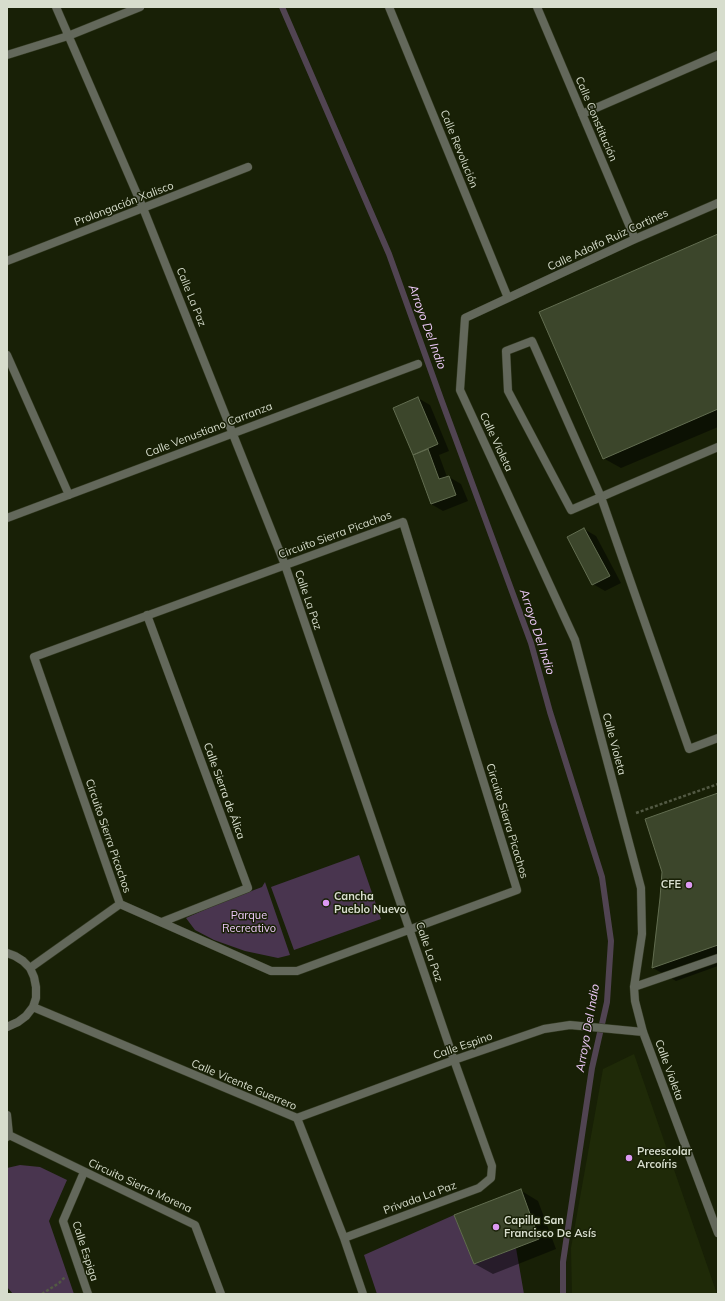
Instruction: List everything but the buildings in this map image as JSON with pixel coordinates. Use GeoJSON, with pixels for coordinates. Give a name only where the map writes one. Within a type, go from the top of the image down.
{"type":"FeatureCollection","features":[{"type":"Feature","properties":{"kind":"street","name":"Calle La Paz"},"geometry":{"type":"LineString","coordinates":[[56,7],[143,208],[285,565],[454,1060],[492,1166]]}},
{"type":"Feature","properties":{"kind":"street"},"geometry":{"type":"LineString","coordinates":[[7,55],[68,36],[140,7]]}},
{"type":"Feature","properties":{"kind":"street","name":"Calle Revolución"},"geometry":{"type":"LineString","coordinates":[[389,7],[508,298]]}},
{"type":"Feature","properties":{"kind":"street","name":"Calle Constitución"},"geometry":{"type":"LineString","coordinates":[[536,7],[635,239]]}},
{"type":"Feature","properties":{"kind":"street"},"geometry":{"type":"LineString","coordinates":[[582,114],[718,55]]}},
{"type":"Feature","properties":{"kind":"street","name":"Prolongación Xalisco"},"geometry":{"type":"LineString","coordinates":[[7,261],[248,167]]}},
{"type":"Feature","properties":{"kind":"street","name":"Calle Adolfo Ruiz Cortines"},"geometry":{"type":"LineString","coordinates":[[508,298],[635,239],[718,203]]}},
{"type":"Feature","properties":{"kind":"street","name":"Calle Violeta"},"geometry":{"type":"LineString","coordinates":[[508,298],[465,318],[460,390],[575,640],[641,888],[642,934],[634,986],[635,1001],[643,1032],[718,1233]]}},
{"type":"Feature","properties":{"kind":"street"},"geometry":{"type":"LineString","coordinates":[[718,447],[601,497],[571,510],[508,391],[506,351],[532,341],[601,497],[689,749],[718,738]]}},
{"type":"Feature","properties":{"kind":"street"},"geometry":{"type":"LineString","coordinates":[[7,355],[69,494]]}},
{"type":"Feature","properties":{"kind":"street","name":"Calle Venustiano Carranza"},"geometry":{"type":"LineString","coordinates":[[7,518],[418,364]]}},
{"type":"Feature","properties":{"kind":"street","name":"Circuito Sierra Picachos"},"geometry":{"type":"LineString","coordinates":[[403,522],[517,890],[297,972],[271,971],[120,904],[34,657],[147,615],[403,522]]}},
{"type":"Feature","properties":{"kind":"street","name":"Calle Sierra de Álica"},"geometry":{"type":"LineString","coordinates":[[147,615],[248,888],[162,922]]}},
{"type":"Feature","properties":{"kind":"street"},"geometry":{"type":"LineString","coordinates":[[30,968],[120,904]]}},
{"type":"Feature","properties":{"kind":"street"},"geometry":{"type":"LineString","coordinates":[[7,953],[23,961],[30,968],[36,987],[36,998],[33,1007],[26,1016],[7,1027]]}},
{"type":"Feature","properties":{"kind":"street"},"geometry":{"type":"LineString","coordinates":[[634,986],[718,958]]}},
{"type":"Feature","properties":{"kind":"street","name":"Calle Vicente Guerrero"},"geometry":{"type":"LineString","coordinates":[[33,1007],[296,1118],[344,1238],[363,1294]]}},
{"type":"Feature","properties":{"kind":"street","name":"Calle Espino"},"geometry":{"type":"LineString","coordinates":[[296,1118],[454,1060],[544,1029],[570,1025],[643,1032]]}},
{"type":"Feature","properties":{"kind":"street","name":"Circuito Sierra Morena"},"geometry":{"type":"LineString","coordinates":[[7,1115],[8,1136],[196,1224],[221,1294]]}},
{"type":"Feature","properties":{"kind":"street","name":"Privada La Paz"},"geometry":{"type":"LineString","coordinates":[[344,1238],[479,1188],[491,1178],[492,1166]]}},
{"type":"Feature","properties":{"kind":"street","name":"Calle Espiga"},"geometry":{"type":"LineString","coordinates":[[84,1172],[63,1221],[88,1294]]}},
{"type":"Feature","properties":{"kind":"path"},"geometry":{"type":"LineString","coordinates":[[623,818],[718,784]]}},
{"type":"Feature","properties":{"kind":"path"},"geometry":{"type":"LineString","coordinates":[[42,1294],[48,1293],[77,1265]]}},
{"type":"Feature","properties":{"kind":"shaded area","name":"Preescolar Arcoíris"},"geometry":{"type":"Polygon","coordinates":[[[634,1054],[717,1294],[572,1294],[571,1248],[603,1069],[634,1054]]]}},
{"type":"Feature","properties":{"kind":"green space","name":"Cancha Pueblo Nuevo"},"geometry":{"type":"Polygon","coordinates":[[[359,855],[381,919],[294,950],[271,887],[359,855]]]}},
{"type":"Feature","properties":{"kind":"green space","name":"Parque Recreativo"},"geometry":{"type":"Polygon","coordinates":[[[265,882],[290,955],[278,958],[245,951],[214,940],[195,930],[186,918],[217,904],[262,887],[265,882]]]}},
{"type":"Feature","properties":{"kind":"green space"},"geometry":{"type":"Polygon","coordinates":[[[20,1165],[40,1167],[67,1180],[49,1221],[74,1294],[13,1294],[7,1287],[7,1168],[20,1165]]]}},
{"type":"Feature","properties":{"kind":"green space"},"geometry":{"type":"Polygon","coordinates":[[[454,1215],[474,1264],[516,1248],[524,1294],[377,1294],[364,1255],[454,1215]]]}},
{"type":"Feature","properties":{"kind":"waterway","name":"Arroyo Del Indio"},"geometry":{"type":"LineString","coordinates":[[282,7],[389,254],[531,643],[550,712],[602,877],[611,941],[607,1002],[592,1068],[563,1262],[563,1294]]}},
{"type":"Feature","properties":{"kind":"place","name":"CFE"},"geometry":{"type":"Point","coordinates":[689,885]}},
{"type":"Feature","properties":{"kind":"place","name":"Cancha Pueblo Nuevo"},"geometry":{"type":"Point","coordinates":[326,903]}},
{"type":"Feature","properties":{"kind":"place","name":"Preescolar Arcoíris"},"geometry":{"type":"Point","coordinates":[629,1158]}},
{"type":"Feature","properties":{"kind":"place","name":"Capilla San Francisco De Asís"},"geometry":{"type":"Point","coordinates":[496,1227]}}]}
